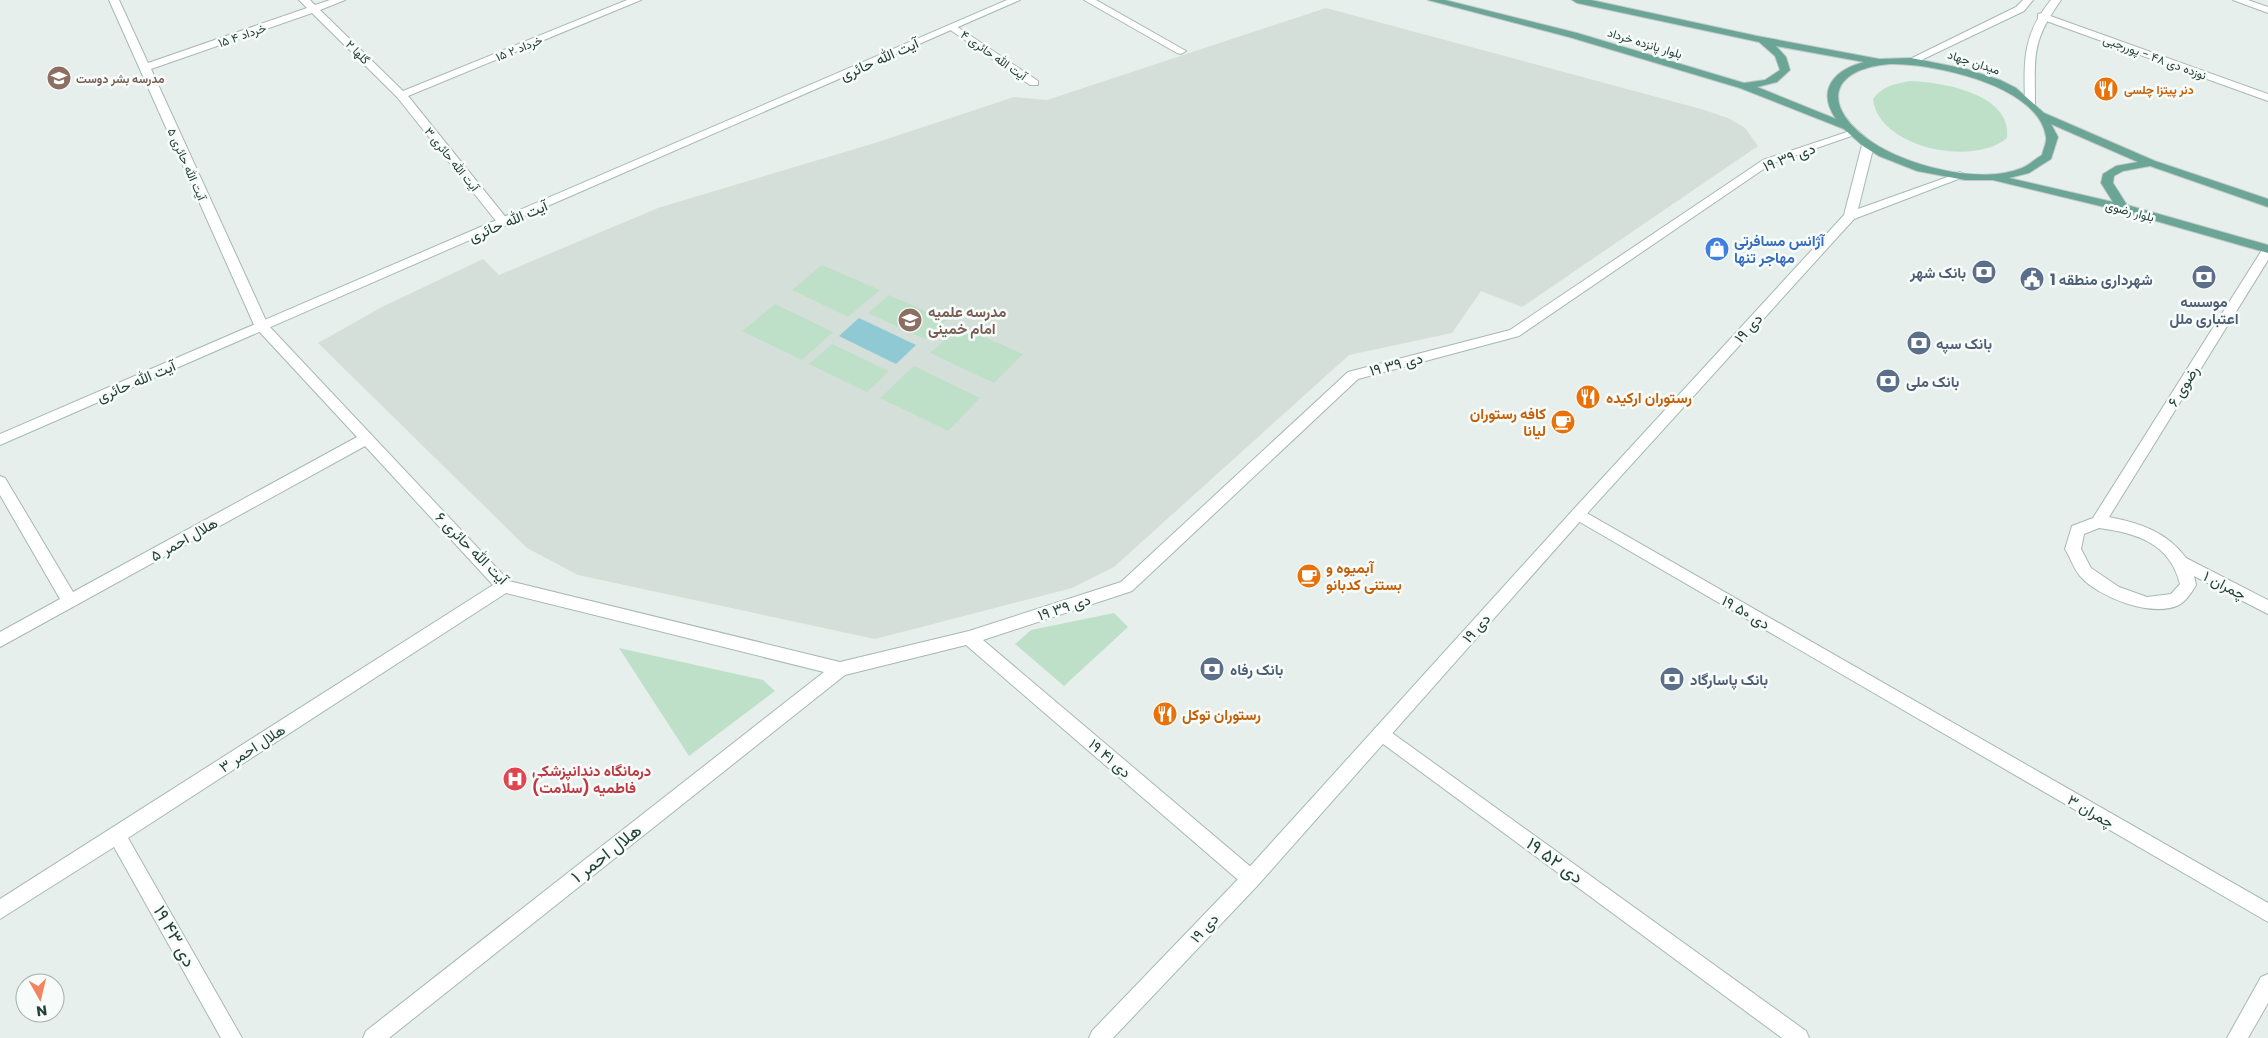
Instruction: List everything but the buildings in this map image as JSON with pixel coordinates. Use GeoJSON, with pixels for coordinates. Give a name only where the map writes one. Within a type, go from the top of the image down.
{"type":"FeatureCollection","features":[{"type":"Feature","properties":{"kind":"main road","name":"بلوار پانزده خرداد"},"geometry":{"type":"LineString","coordinates":[[1433,0],[1573,35],[1744,86],[1850,130]]}},
{"type":"Feature","properties":{"kind":"main road","name":"بلوار پانزده خرداد"},"geometry":{"type":"LineString","coordinates":[[1578,0],[1757,39],[1879,62]]}},
{"type":"Feature","properties":{"kind":"main road"},"geometry":{"type":"LineString","coordinates":[[1744,86],[1764,84],[1778,78],[1785,70],[1783,59],[1773,48],[1757,39]]}},
{"type":"Feature","properties":{"kind":"main road","name":"میدان جهاد"},"geometry":{"type":"LineString","coordinates":[[1910,61],[1962,70],[1996,83],[2030,104],[2041,115],[2052,137],[2047,157],[2026,171],[1991,177],[1960,176],[1927,170],[1896,159],[1868,145],[1850,130],[1834,108],[1832,92],[1839,78],[1856,68],[1879,62],[1910,61]]}},
{"type":"Feature","properties":{"kind":"main road"},"geometry":{"type":"LineString","coordinates":[[2041,115],[2151,163],[2268,203]]}},
{"type":"Feature","properties":{"kind":"main road"},"geometry":{"type":"LineString","coordinates":[[2123,208],[2107,183],[2109,174],[2120,168],[2151,163]]}},
{"type":"Feature","properties":{"kind":"main road","name":"بلوار رضوی"},"geometry":{"type":"LineString","coordinates":[[1991,177],[2123,208],[2268,250]]}},
{"type":"Feature","properties":{"kind":"street","name":"آیت الله حائری ۵"},"geometry":{"type":"LineString","coordinates":[[114,0],[262,327]]}},
{"type":"Feature","properties":{"kind":"street","name":"گلها ۲"},"geometry":{"type":"LineString","coordinates":[[304,0],[316,9],[401,95]]}},
{"type":"Feature","properties":{"kind":"street","name":"۱۵ خرداد ۴"},"geometry":{"type":"LineString","coordinates":[[144,68],[340,0]]}},
{"type":"Feature","properties":{"kind":"street","name":"۱۵ خرداد ۲"},"geometry":{"type":"LineString","coordinates":[[401,95],[636,0]]}},
{"type":"Feature","properties":{"kind":"street","name":"آیت الله حائری"},"geometry":{"type":"LineString","coordinates":[[0,440],[1015,0]]}},
{"type":"Feature","properties":{"kind":"street"},"geometry":{"type":"LineString","coordinates":[[1090,0],[1181,50]]}},
{"type":"Feature","properties":{"kind":"street"},"geometry":{"type":"LineString","coordinates":[[1910,61],[2020,9],[2028,0]]}},
{"type":"Feature","properties":{"kind":"street"},"geometry":{"type":"LineString","coordinates":[[2030,104],[2030,41],[2042,16],[2056,0]]}},
{"type":"Feature","properties":{"kind":"street"},"geometry":{"type":"LineString","coordinates":[[2238,0],[2268,10]]}},
{"type":"Feature","properties":{"kind":"street","name":"نوزده دی ۴۸ - پوررجبی"},"geometry":{"type":"LineString","coordinates":[[2042,16],[2268,98]]}},
{"type":"Feature","properties":{"kind":"street","name":"آیت الله حائری ۴"},"geometry":{"type":"LineString","coordinates":[[953,26],[1034,83]]}},
{"type":"Feature","properties":{"kind":"street","name":"آیت الله حائری ۳"},"geometry":{"type":"LineString","coordinates":[[401,95],[504,223]]}},
{"type":"Feature","properties":{"kind":"street","name":"۱۹ دی ۳۹"},"geometry":{"type":"LineString","coordinates":[[840,669],[969,638],[1126,587],[1353,375],[1514,334],[1767,162],[1850,130]]}},
{"type":"Feature","properties":{"kind":"street"},"geometry":{"type":"LineString","coordinates":[[1850,216],[1868,145]]}},
{"type":"Feature","properties":{"kind":"street"},"geometry":{"type":"LineString","coordinates":[[1850,216],[1960,176]]}},
{"type":"Feature","properties":{"kind":"street","name":"۱۹ دی"},"geometry":{"type":"LineString","coordinates":[[1099,1038],[1250,879],[1578,514],[1850,216]]}},
{"type":"Feature","properties":{"kind":"street","name":"رضوی ۶"},"geometry":{"type":"LineString","coordinates":[[2098,522],[2268,250]]}},
{"type":"Feature","properties":{"kind":"street","name":"آیت الله حائری ۶"},"geometry":{"type":"LineString","coordinates":[[262,327],[504,586],[840,669]]}},
{"type":"Feature","properties":{"kind":"street","name":"هلال احمر ۵"},"geometry":{"type":"LineString","coordinates":[[0,640],[367,438]]}},
{"type":"Feature","properties":{"kind":"street"},"geometry":{"type":"LineString","coordinates":[[0,482],[70,602]]}},
{"type":"Feature","properties":{"kind":"street","name":"۱۹ دی ۵۰"},"geometry":{"type":"LineString","coordinates":[[1578,514],[1914,710]]}},
{"type":"Feature","properties":{"kind":"street"},"geometry":{"type":"LineString","coordinates":[[2098,522],[2128,525],[2159,540],[2181,562],[2188,585],[2175,600],[2147,603],[2114,592],[2086,572],[2073,549],[2077,530],[2098,522]]}},
{"type":"Feature","properties":{"kind":"street","name":"چمران ۱"},"geometry":{"type":"LineString","coordinates":[[2181,562],[2268,607]]}},
{"type":"Feature","properties":{"kind":"street","name":"هلال احمر ۳"},"geometry":{"type":"LineString","coordinates":[[0,910],[504,586]]}},
{"type":"Feature","properties":{"kind":"street","name":"۱۹ دی ۴۱"},"geometry":{"type":"LineString","coordinates":[[969,638],[1250,879]]}},
{"type":"Feature","properties":{"kind":"street","name":"هلال احمر ۱"},"geometry":{"type":"LineString","coordinates":[[373,1038],[840,669]]}},
{"type":"Feature","properties":{"kind":"street","name":"چمران ۳"},"geometry":{"type":"LineString","coordinates":[[1914,710],[2268,912]]}},
{"type":"Feature","properties":{"kind":"street","name":"۱۹ دی ۵۲"},"geometry":{"type":"LineString","coordinates":[[1381,733],[1799,1038]]}},
{"type":"Feature","properties":{"kind":"street","name":"۱۹ دی ۴۳"},"geometry":{"type":"LineString","coordinates":[[117,835],[232,1038]]}},
{"type":"Feature","properties":{"kind":"street"},"geometry":{"type":"LineString","coordinates":[[2243,1036],[2268,984]]}},
{"type":"Feature","properties":{"kind":"shaded area","name":"مدرسه علمیه امام خمینی"},"geometry":{"type":"Polygon","coordinates":[[[1326,8],[1701,109],[1728,118],[1745,128],[1758,146],[1522,307],[1481,291],[1452,333],[1349,355],[1114,567],[1072,588],[875,639],[578,575],[527,548],[318,343],[382,307],[483,259],[499,275],[658,208],[875,143],[1014,97],[1047,100],[1326,8]]]}},
{"type":"Feature","properties":{"kind":"green space"},"geometry":{"type":"Polygon","coordinates":[[[1910,81],[1940,84],[1956,88],[1973,93],[1987,101],[1999,111],[2006,123],[2007,138],[1992,147],[1973,151],[1951,151],[1930,148],[1909,141],[1891,130],[1879,116],[1873,99],[1889,86],[1910,81]]]}},
{"type":"Feature","properties":{"kind":"green space"},"geometry":{"type":"Polygon","coordinates":[[[822,265],[880,290],[848,317],[792,290],[822,265]]]}},
{"type":"Feature","properties":{"kind":"green space"},"geometry":{"type":"Polygon","coordinates":[[[889,295],[946,320],[925,339],[868,313],[889,295]]]}},
{"type":"Feature","properties":{"kind":"green space"},"geometry":{"type":"Polygon","coordinates":[[[775,304],[833,332],[802,360],[742,331],[775,304]]]}},
{"type":"Feature","properties":{"kind":"green space"},"geometry":{"type":"Polygon","coordinates":[[[959,326],[1023,354],[994,383],[930,353],[959,326]]]}},
{"type":"Feature","properties":{"kind":"green space"},"geometry":{"type":"Polygon","coordinates":[[[832,344],[889,371],[867,392],[809,364],[832,344]]]}},
{"type":"Feature","properties":{"kind":"green space"},"geometry":{"type":"Polygon","coordinates":[[[914,366],[980,398],[948,431],[880,398],[914,366]]]}},
{"type":"Feature","properties":{"kind":"green space"},"geometry":{"type":"Polygon","coordinates":[[[1114,613],[1128,627],[1064,686],[1015,644],[1031,630],[1114,613]]]}},
{"type":"Feature","properties":{"kind":"green space"},"geometry":{"type":"Polygon","coordinates":[[[619,648],[763,680],[775,691],[689,756],[619,648]]]}},
{"type":"Feature","properties":{"kind":"water"},"geometry":{"type":"Polygon","coordinates":[[[859,318],[916,345],[896,364],[839,336],[859,318]]]}},
{"type":"Feature","properties":{"kind":"place","name":"مدرسه بشر دوست"},"geometry":{"type":"Point","coordinates":[59,78]}},
{"type":"Feature","properties":{"kind":"place","name":"دنر پیتزا چلسی"},"geometry":{"type":"Point","coordinates":[2106,89]}},
{"type":"Feature","properties":{"kind":"place","name":"آژانس مسافرتی مهاجر تنها"},"geometry":{"type":"Point","coordinates":[1717,249]}},
{"type":"Feature","properties":{"kind":"place","name":"بانک شهر"},"geometry":{"type":"Point","coordinates":[1984,272]}},
{"type":"Feature","properties":{"kind":"place","name":"موسسه اعتباری ملل"},"geometry":{"type":"Point","coordinates":[2204,277]}},
{"type":"Feature","properties":{"kind":"place","name":"شهرداری منطقه 1"},"geometry":{"type":"Point","coordinates":[2032,279]}},
{"type":"Feature","properties":{"kind":"place","name":"مدرسه علمیه امام خمینی"},"geometry":{"type":"Point","coordinates":[910,320]}},
{"type":"Feature","properties":{"kind":"place","name":"بانک سپه"},"geometry":{"type":"Point","coordinates":[1919,343]}},
{"type":"Feature","properties":{"kind":"place","name":"بانک ملی"},"geometry":{"type":"Point","coordinates":[1888,381]}},
{"type":"Feature","properties":{"kind":"place","name":"رستوران ارکیده"},"geometry":{"type":"Point","coordinates":[1588,397]}},
{"type":"Feature","properties":{"kind":"place","name":"کافه رستوران لیانا"},"geometry":{"type":"Point","coordinates":[1563,422]}},
{"type":"Feature","properties":{"kind":"place","name":"آبمیوه و بستنی کدبانو"},"geometry":{"type":"Point","coordinates":[1309,576]}},
{"type":"Feature","properties":{"kind":"place","name":"بانک رفاه"},"geometry":{"type":"Point","coordinates":[1212,669]}},
{"type":"Feature","properties":{"kind":"place","name":"بانک پاسارگاد"},"geometry":{"type":"Point","coordinates":[1672,679]}},
{"type":"Feature","properties":{"kind":"place","name":"رستوران توکل"},"geometry":{"type":"Point","coordinates":[1165,714]}},
{"type":"Feature","properties":{"kind":"place","name":"درمانگاه دندانپزشکی فاطمیه (سلامت)"},"geometry":{"type":"Point","coordinates":[515,779]}}]}
